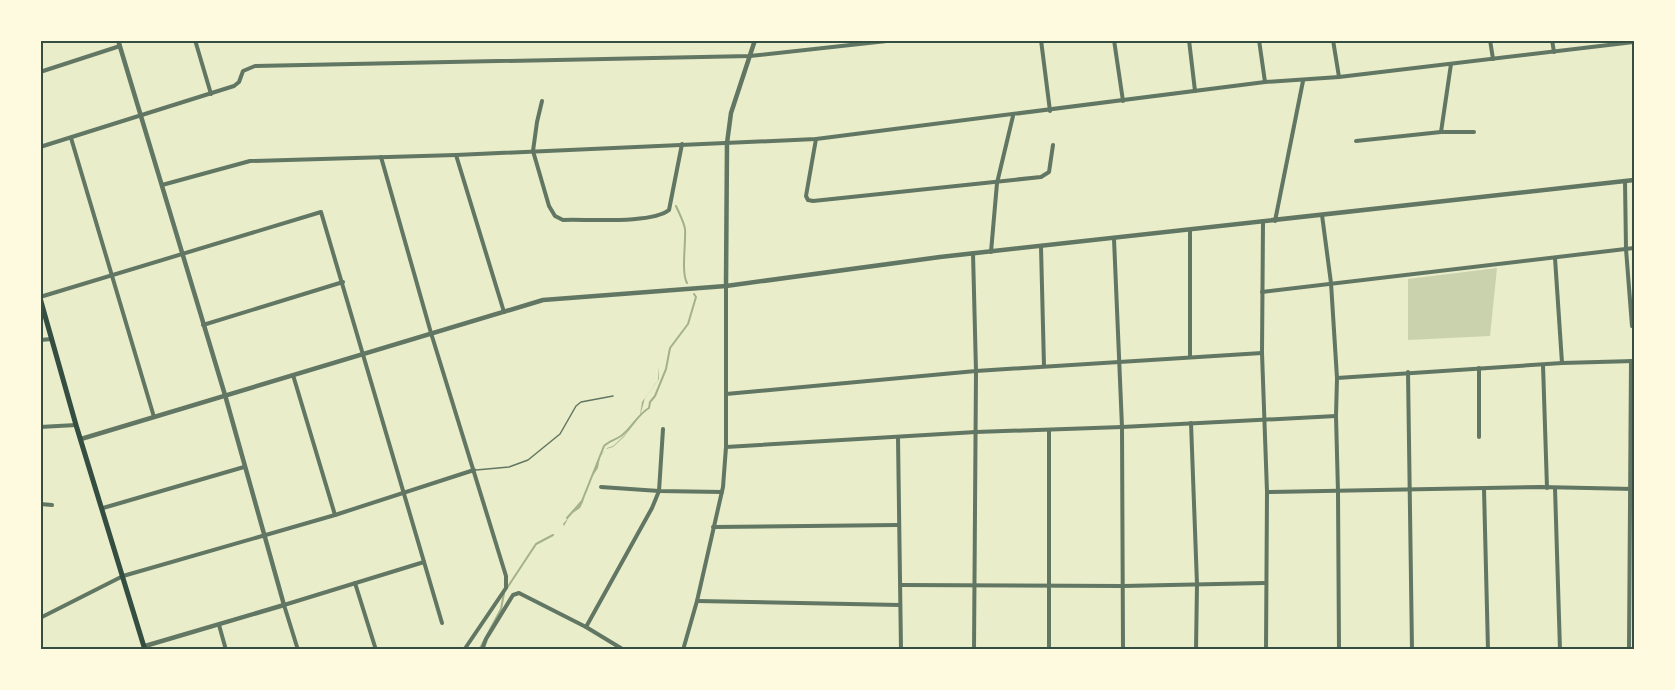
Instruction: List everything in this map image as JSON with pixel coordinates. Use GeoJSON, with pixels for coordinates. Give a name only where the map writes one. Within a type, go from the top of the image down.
{"type":"FeatureCollection","features":[{"type":"Feature","properties":{"kind":"main road"},"geometry":{"type":"LineString","coordinates":[[40,297],[76,425],[145,648]]}},
{"type":"Feature","properties":{"kind":"street"},"geometry":{"type":"LineString","coordinates":[[195,40],[211,94]]}},
{"type":"Feature","properties":{"kind":"street"},"geometry":{"type":"LineString","coordinates":[[682,650],[697,602],[722,492],[726,447],[727,142],[735,96],[755,40]]}},
{"type":"Feature","properties":{"kind":"street"},"geometry":{"type":"LineString","coordinates":[[40,147],[234,86],[243,70],[255,66],[750,56],[896,40]]}},
{"type":"Feature","properties":{"kind":"street"},"geometry":{"type":"LineString","coordinates":[[1041,40],[1050,111]]}},
{"type":"Feature","properties":{"kind":"street"},"geometry":{"type":"LineString","coordinates":[[1114,40],[1122,101]]}},
{"type":"Feature","properties":{"kind":"street"},"geometry":{"type":"LineString","coordinates":[[1188,40],[1196,91]]}},
{"type":"Feature","properties":{"kind":"street"},"geometry":{"type":"LineString","coordinates":[[1259,40],[1265,82]]}},
{"type":"Feature","properties":{"kind":"street"},"geometry":{"type":"LineString","coordinates":[[1334,40],[1339,77]]}},
{"type":"Feature","properties":{"kind":"street"},"geometry":{"type":"LineString","coordinates":[[1491,40],[1493,59]]}},
{"type":"Feature","properties":{"kind":"street"},"geometry":{"type":"LineString","coordinates":[[1552,40],[1554,52]]}},
{"type":"Feature","properties":{"kind":"street"},"geometry":{"type":"LineString","coordinates":[[162,185],[250,161],[456,155],[816,139],[1013,116],[1265,82],[1303,81],[1635,42]]}},
{"type":"Feature","properties":{"kind":"street"},"geometry":{"type":"LineString","coordinates":[[40,72],[119,43],[225,395],[298,650]]}},
{"type":"Feature","properties":{"kind":"street"},"geometry":{"type":"LineString","coordinates":[[1441,132],[1451,64]]}},
{"type":"Feature","properties":{"kind":"street"},"geometry":{"type":"LineString","coordinates":[[1275,221],[1303,81]]}},
{"type":"Feature","properties":{"kind":"street"},"geometry":{"type":"LineString","coordinates":[[542,101],[533,151],[549,206],[555,216],[563,220],[650,218],[669,210],[682,144]]}},
{"type":"Feature","properties":{"kind":"street"},"geometry":{"type":"LineString","coordinates":[[991,252],[997,183],[1013,116]]}},
{"type":"Feature","properties":{"kind":"street"},"geometry":{"type":"LineString","coordinates":[[1356,141],[1441,132],[1474,132]]}},
{"type":"Feature","properties":{"kind":"street"},"geometry":{"type":"LineString","coordinates":[[71,138],[154,417]]}},
{"type":"Feature","properties":{"kind":"street"},"geometry":{"type":"LineString","coordinates":[[816,139],[806,196],[808,200],[813,201],[997,183],[1046,174],[1049,171],[1053,145]]}},
{"type":"Feature","properties":{"kind":"street"},"geometry":{"type":"LineString","coordinates":[[456,155],[504,312]]}},
{"type":"Feature","properties":{"kind":"street"},"geometry":{"type":"LineString","coordinates":[[381,157],[431,333],[506,576],[507,585],[464,650]]}},
{"type":"Feature","properties":{"kind":"street"},"geometry":{"type":"LineString","coordinates":[[81,439],[543,300],[726,286],[973,254],[1635,180]]}},
{"type":"Feature","properties":{"kind":"street"},"geometry":{"type":"LineString","coordinates":[[1625,181],[1626,249],[1632,326]]}},
{"type":"Feature","properties":{"kind":"street"},"geometry":{"type":"LineString","coordinates":[[40,297],[321,212],[442,623]]}},
{"type":"Feature","properties":{"kind":"street"},"geometry":{"type":"LineString","coordinates":[[1322,215],[1331,283],[1337,378],[1339,650]]}},
{"type":"Feature","properties":{"kind":"street"},"geometry":{"type":"LineString","coordinates":[[1263,222],[1262,353],[1268,492],[1265,583],[1266,650]]}},
{"type":"Feature","properties":{"kind":"street"},"geometry":{"type":"LineString","coordinates":[[1190,230],[1190,357]]}},
{"type":"Feature","properties":{"kind":"street"},"geometry":{"type":"LineString","coordinates":[[1114,238],[1122,427],[1123,650]]}},
{"type":"Feature","properties":{"kind":"street"},"geometry":{"type":"LineString","coordinates":[[1041,247],[1044,366]]}},
{"type":"Feature","properties":{"kind":"street"},"geometry":{"type":"LineString","coordinates":[[1262,292],[1635,248]]}},
{"type":"Feature","properties":{"kind":"street"},"geometry":{"type":"LineString","coordinates":[[973,254],[976,371],[974,650]]}},
{"type":"Feature","properties":{"kind":"street"},"geometry":{"type":"LineString","coordinates":[[1556,258],[1562,363]]}},
{"type":"Feature","properties":{"kind":"street"},"geometry":{"type":"LineString","coordinates":[[203,325],[342,282]]}},
{"type":"Feature","properties":{"kind":"street"},"geometry":{"type":"LineString","coordinates":[[40,340],[52,339]]}},
{"type":"Feature","properties":{"kind":"street"},"geometry":{"type":"LineString","coordinates":[[726,394],[976,371],[1262,353]]}},
{"type":"Feature","properties":{"kind":"street"},"geometry":{"type":"LineString","coordinates":[[1337,378],[1562,363],[1633,361],[1629,650]]}},
{"type":"Feature","properties":{"kind":"street"},"geometry":{"type":"LineString","coordinates":[[1543,365],[1547,488]]}},
{"type":"Feature","properties":{"kind":"street"},"geometry":{"type":"LineString","coordinates":[[1479,368],[1479,437]]}},
{"type":"Feature","properties":{"kind":"street"},"geometry":{"type":"LineString","coordinates":[[1408,372],[1412,650]]}},
{"type":"Feature","properties":{"kind":"street"},"geometry":{"type":"LineString","coordinates":[[293,374],[335,515]]}},
{"type":"Feature","properties":{"kind":"street"},"geometry":{"type":"LineString","coordinates":[[726,447],[976,432],[1336,416]]}},
{"type":"Feature","properties":{"kind":"street"},"geometry":{"type":"LineString","coordinates":[[1191,423],[1197,584],[1196,650]]}},
{"type":"Feature","properties":{"kind":"street"},"geometry":{"type":"LineString","coordinates":[[40,427],[76,425]]}},
{"type":"Feature","properties":{"kind":"street"},"geometry":{"type":"LineString","coordinates":[[586,627],[652,508],[659,491],[663,429]]}},
{"type":"Feature","properties":{"kind":"street"},"geometry":{"type":"LineString","coordinates":[[1049,430],[1049,650]]}},
{"type":"Feature","properties":{"kind":"street"},"geometry":{"type":"LineString","coordinates":[[898,438],[901,650]]}},
{"type":"Feature","properties":{"kind":"street"},"geometry":{"type":"LineString","coordinates":[[103,508],[244,467]]}},
{"type":"Feature","properties":{"kind":"street"},"geometry":{"type":"LineString","coordinates":[[40,618],[123,576],[335,515],[474,470]]}},
{"type":"Feature","properties":{"kind":"street"},"geometry":{"type":"LineString","coordinates":[[602,487],[722,492]]}},
{"type":"Feature","properties":{"kind":"street"},"geometry":{"type":"LineString","coordinates":[[1555,488],[1560,650]]}},
{"type":"Feature","properties":{"kind":"street"},"geometry":{"type":"LineString","coordinates":[[1268,492],[1411,489],[1632,489]]}},
{"type":"Feature","properties":{"kind":"street"},"geometry":{"type":"LineString","coordinates":[[1484,489],[1488,650]]}},
{"type":"Feature","properties":{"kind":"street"},"geometry":{"type":"LineString","coordinates":[[40,504],[52,505]]}},
{"type":"Feature","properties":{"kind":"street"},"geometry":{"type":"LineString","coordinates":[[713,527],[898,525]]}},
{"type":"Feature","properties":{"kind":"street"},"geometry":{"type":"LineString","coordinates":[[145,648],[424,562]]}},
{"type":"Feature","properties":{"kind":"street"},"geometry":{"type":"LineString","coordinates":[[900,585],[1123,586],[1265,583]]}},
{"type":"Feature","properties":{"kind":"street"},"geometry":{"type":"LineString","coordinates":[[355,584],[376,650]]}},
{"type":"Feature","properties":{"kind":"street"},"geometry":{"type":"LineString","coordinates":[[482,650],[486,639],[516,594],[519,593],[586,627],[624,650]]}},
{"type":"Feature","properties":{"kind":"street"},"geometry":{"type":"LineString","coordinates":[[697,602],[900,605]]}},
{"type":"Feature","properties":{"kind":"street"},"geometry":{"type":"LineString","coordinates":[[219,625],[226,650]]}},
{"type":"Feature","properties":{"kind":"lane"},"geometry":{"type":"LineString","coordinates":[[474,470],[509,466],[528,460],[560,434],[576,406],[581,402],[613,396]]}},
{"type":"Feature","properties":{"kind":"shaded area"},"geometry":{"type":"Polygon","coordinates":[[[1497,268],[1490,336],[1408,340],[1408,279],[1497,268]]]}},
{"type":"Feature","properties":{"kind":"shaded area"},"geometry":{"type":"Polygon","coordinates":[[[659,366],[659,379],[645,398],[640,416],[624,437],[613,447],[606,449],[624,436],[640,415],[642,402],[658,380],[659,366]]]}},
{"type":"Feature","properties":{"kind":"shaded area"},"geometry":{"type":"Polygon","coordinates":[[[605,450],[600,457],[598,468],[592,477],[600,456],[605,450]]]}},
{"type":"Feature","properties":{"kind":"waterway"},"geometry":{"type":"LineString","coordinates":[[676,206],[685,229],[684,265],[687,283]]}},
{"type":"Feature","properties":{"kind":"waterway"},"geometry":{"type":"LineString","coordinates":[[567,518],[582,501],[604,446],[625,433],[649,408],[666,369],[670,348],[688,324],[696,297],[694,294]]}},
{"type":"Feature","properties":{"kind":"waterway"},"geometry":{"type":"LineString","coordinates":[[507,588],[536,544],[553,535]]}},
{"type":"Feature","properties":{"kind":"waterway"},"geometry":{"type":"LineString","coordinates":[[479,650],[501,609],[504,593]]}}]}
